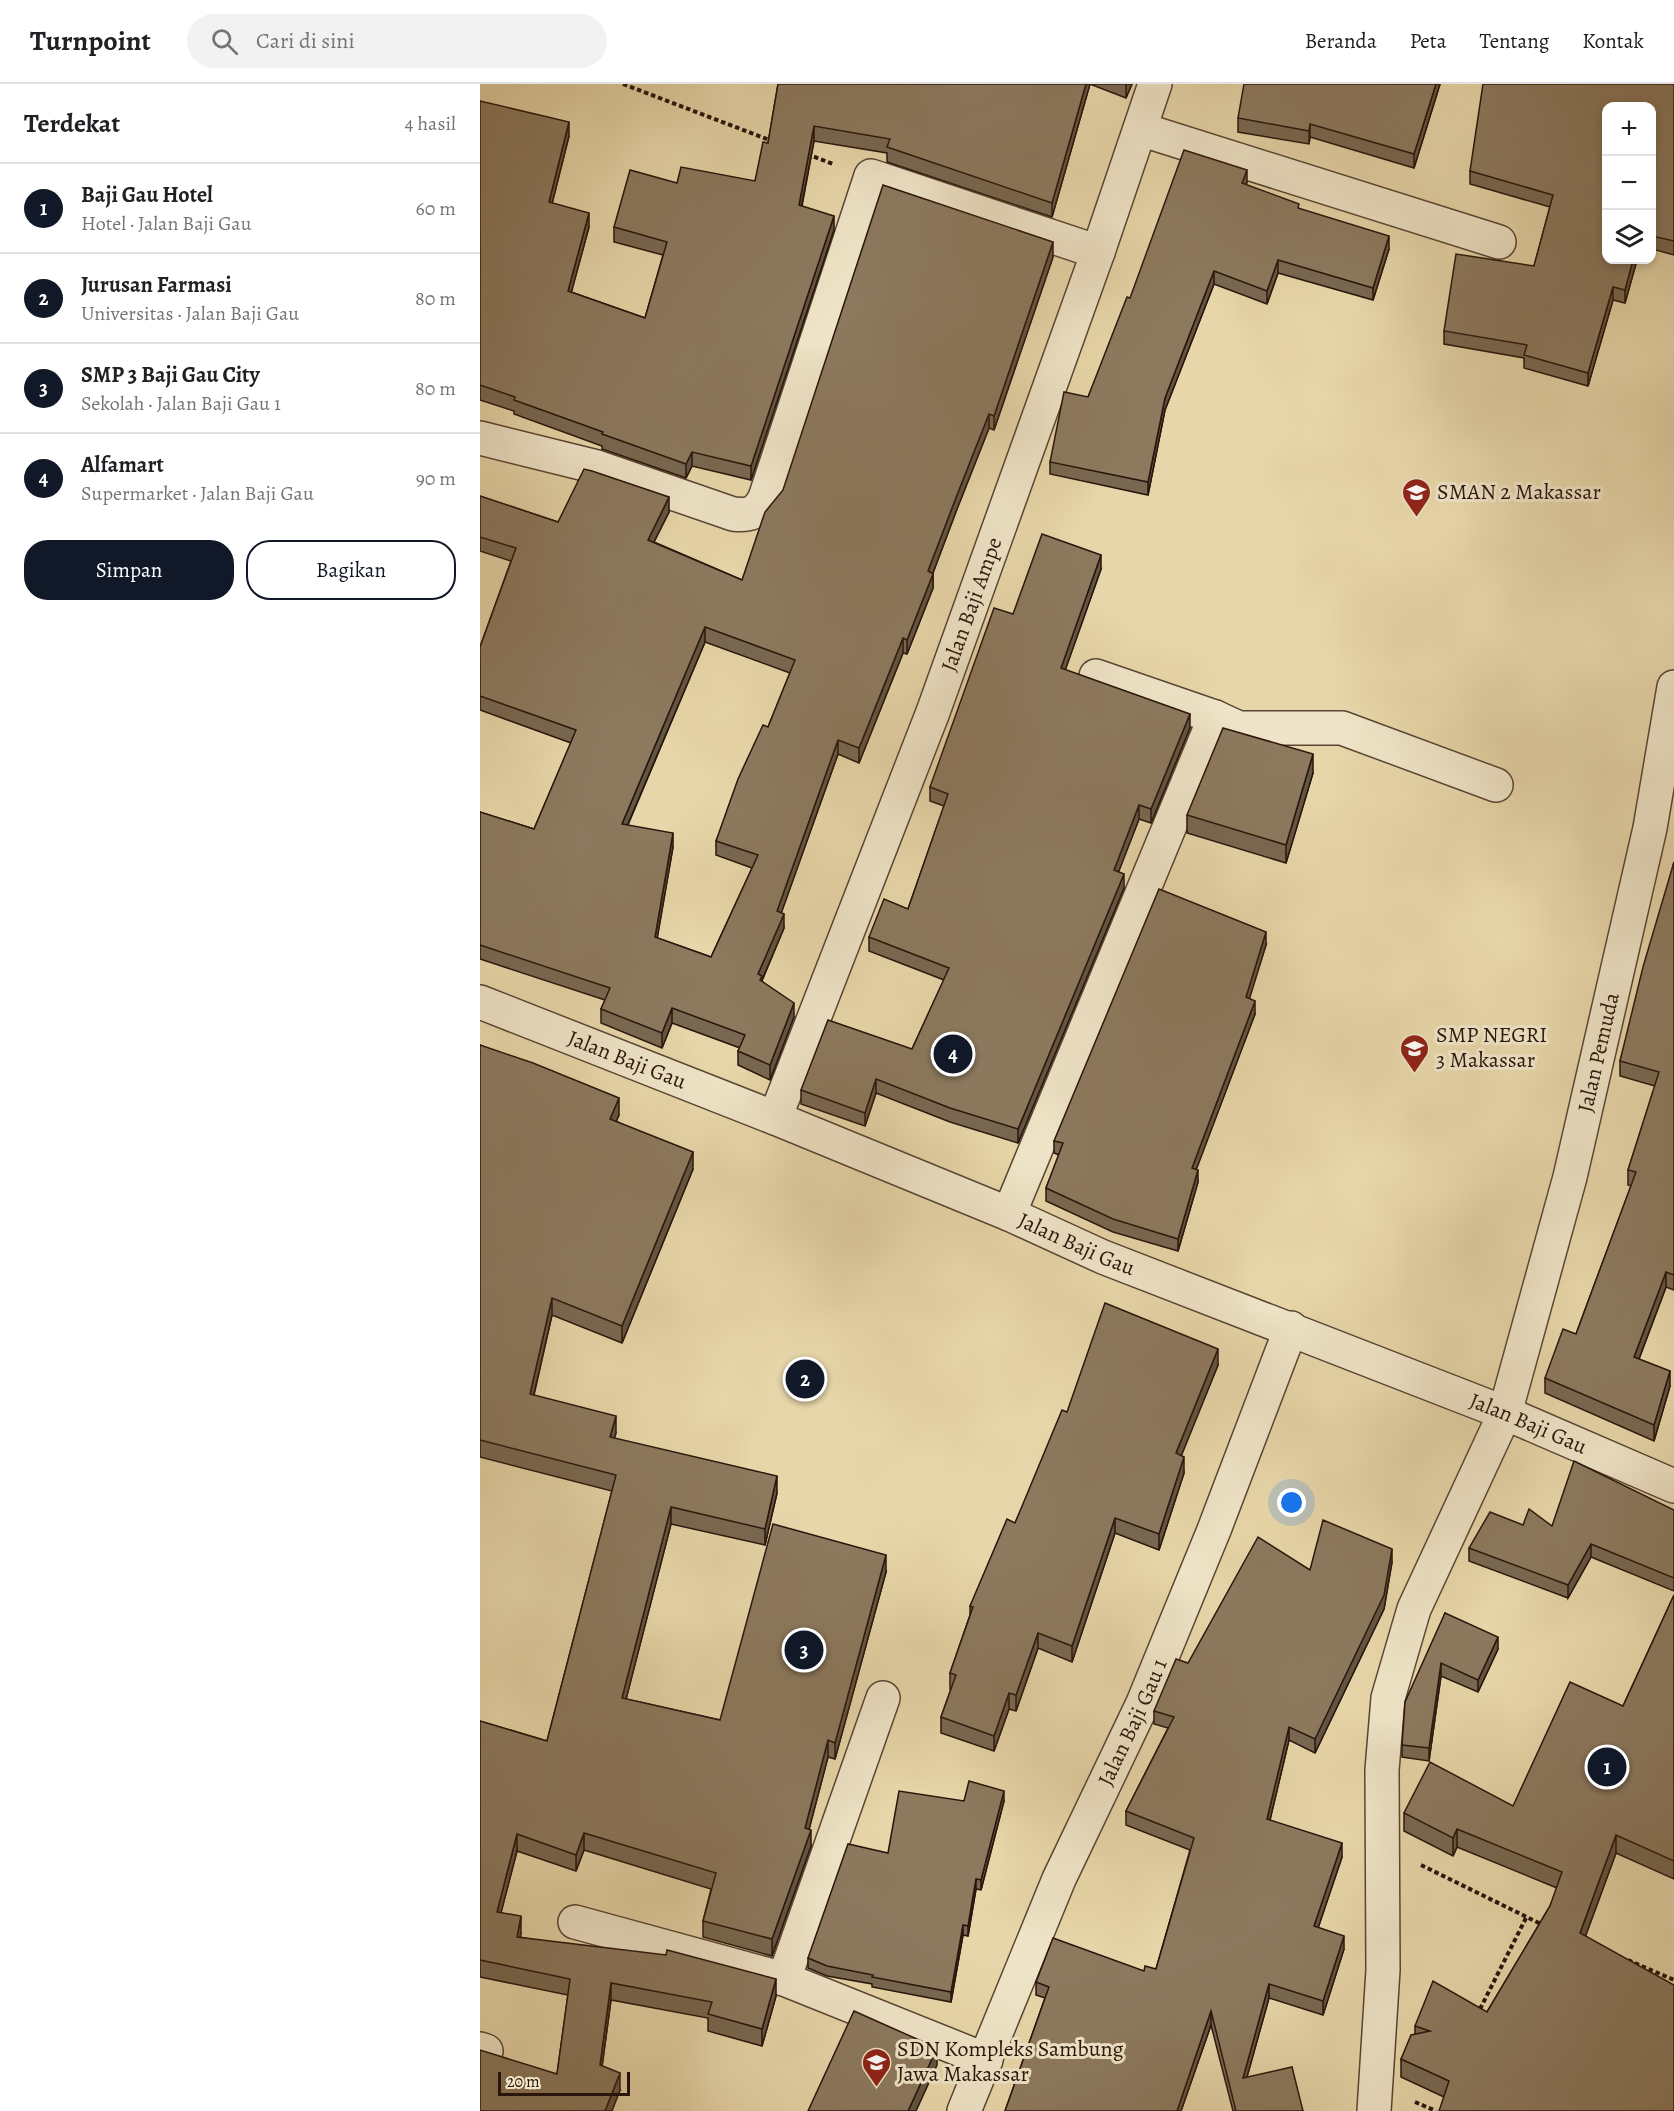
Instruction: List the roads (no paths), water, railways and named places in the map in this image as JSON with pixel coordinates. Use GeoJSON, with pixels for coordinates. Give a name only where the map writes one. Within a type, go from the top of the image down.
{"type":"FeatureCollection","features":[{"type":"Feature","properties":{"kind":"street","name":"Jalan Baji Ampe"},"geometry":{"type":"LineString","coordinates":[[775,1118],[933,712],[1098,252],[1155,84]]}},
{"type":"Feature","properties":{"kind":"street"},"geometry":{"type":"LineString","coordinates":[[1140,129],[1498,242]]}},
{"type":"Feature","properties":{"kind":"street"},"geometry":{"type":"LineString","coordinates":[[480,438],[597,467],[733,514],[746,516],[759,510],[765,498],[871,176],[1098,252]]}},
{"type":"Feature","properties":{"kind":"street"},"geometry":{"type":"LineString","coordinates":[[1096,676],[1215,717],[1239,728],[1342,728],[1496,785]]}},
{"type":"Feature","properties":{"kind":"street","name":"Jalan Pemuda"},"geometry":{"type":"LineString","coordinates":[[1374,2111],[1383,1970],[1381,1844],[1383,1730],[1388,1698],[1414,1610],[1505,1413],[1662,831],[1674,687]]}},
{"type":"Feature","properties":{"kind":"street"},"geometry":{"type":"LineString","coordinates":[[1009,1214],[1215,717]]}},
{"type":"Feature","properties":{"kind":"street","name":"Jalan Baji Gau"},"geometry":{"type":"LineString","coordinates":[[480,1002],[775,1118],[1009,1214],[1103,1257],[1291,1328],[1505,1413],[1674,1486]]}},
{"type":"Feature","properties":{"kind":"street","name":"Jalan Baji Gau 1"},"geometry":{"type":"LineString","coordinates":[[964,2111],[1059,1879],[1147,1692],[1214,1530],[1291,1328]]}},
{"type":"Feature","properties":{"kind":"street"},"geometry":{"type":"LineString","coordinates":[[784,1979],[883,1698]]}},
{"type":"Feature","properties":{"kind":"street"},"geometry":{"type":"LineString","coordinates":[[575,1922],[784,1979],[986,2060]]}},
{"type":"Feature","properties":{"kind":"place","name":"SMAN 2 Makassar"},"geometry":{"type":"Point","coordinates":[1416,518]}},
{"type":"Feature","properties":{"kind":"place","name":"Alfamart"},"geometry":{"type":"Point","coordinates":[953,1054]}},
{"type":"Feature","properties":{"kind":"place","name":"SMP NEGRI 3 Makassar"},"geometry":{"type":"Point","coordinates":[1415,1074]}},
{"type":"Feature","properties":{"kind":"place","name":"Jurusan Farmasi"},"geometry":{"type":"Point","coordinates":[805,1379]}},
{"type":"Feature","properties":{"kind":"place","name":"SMP 3 Baji Gau City"},"geometry":{"type":"Point","coordinates":[804,1650]}},
{"type":"Feature","properties":{"kind":"place","name":"Baji Gau Hotel"},"geometry":{"type":"Point","coordinates":[1607,1767]}},
{"type":"Feature","properties":{"kind":"place","name":"SDN Kompleks Sambung Jawa Makassar"},"geometry":{"type":"Point","coordinates":[876,2088]}}]}
